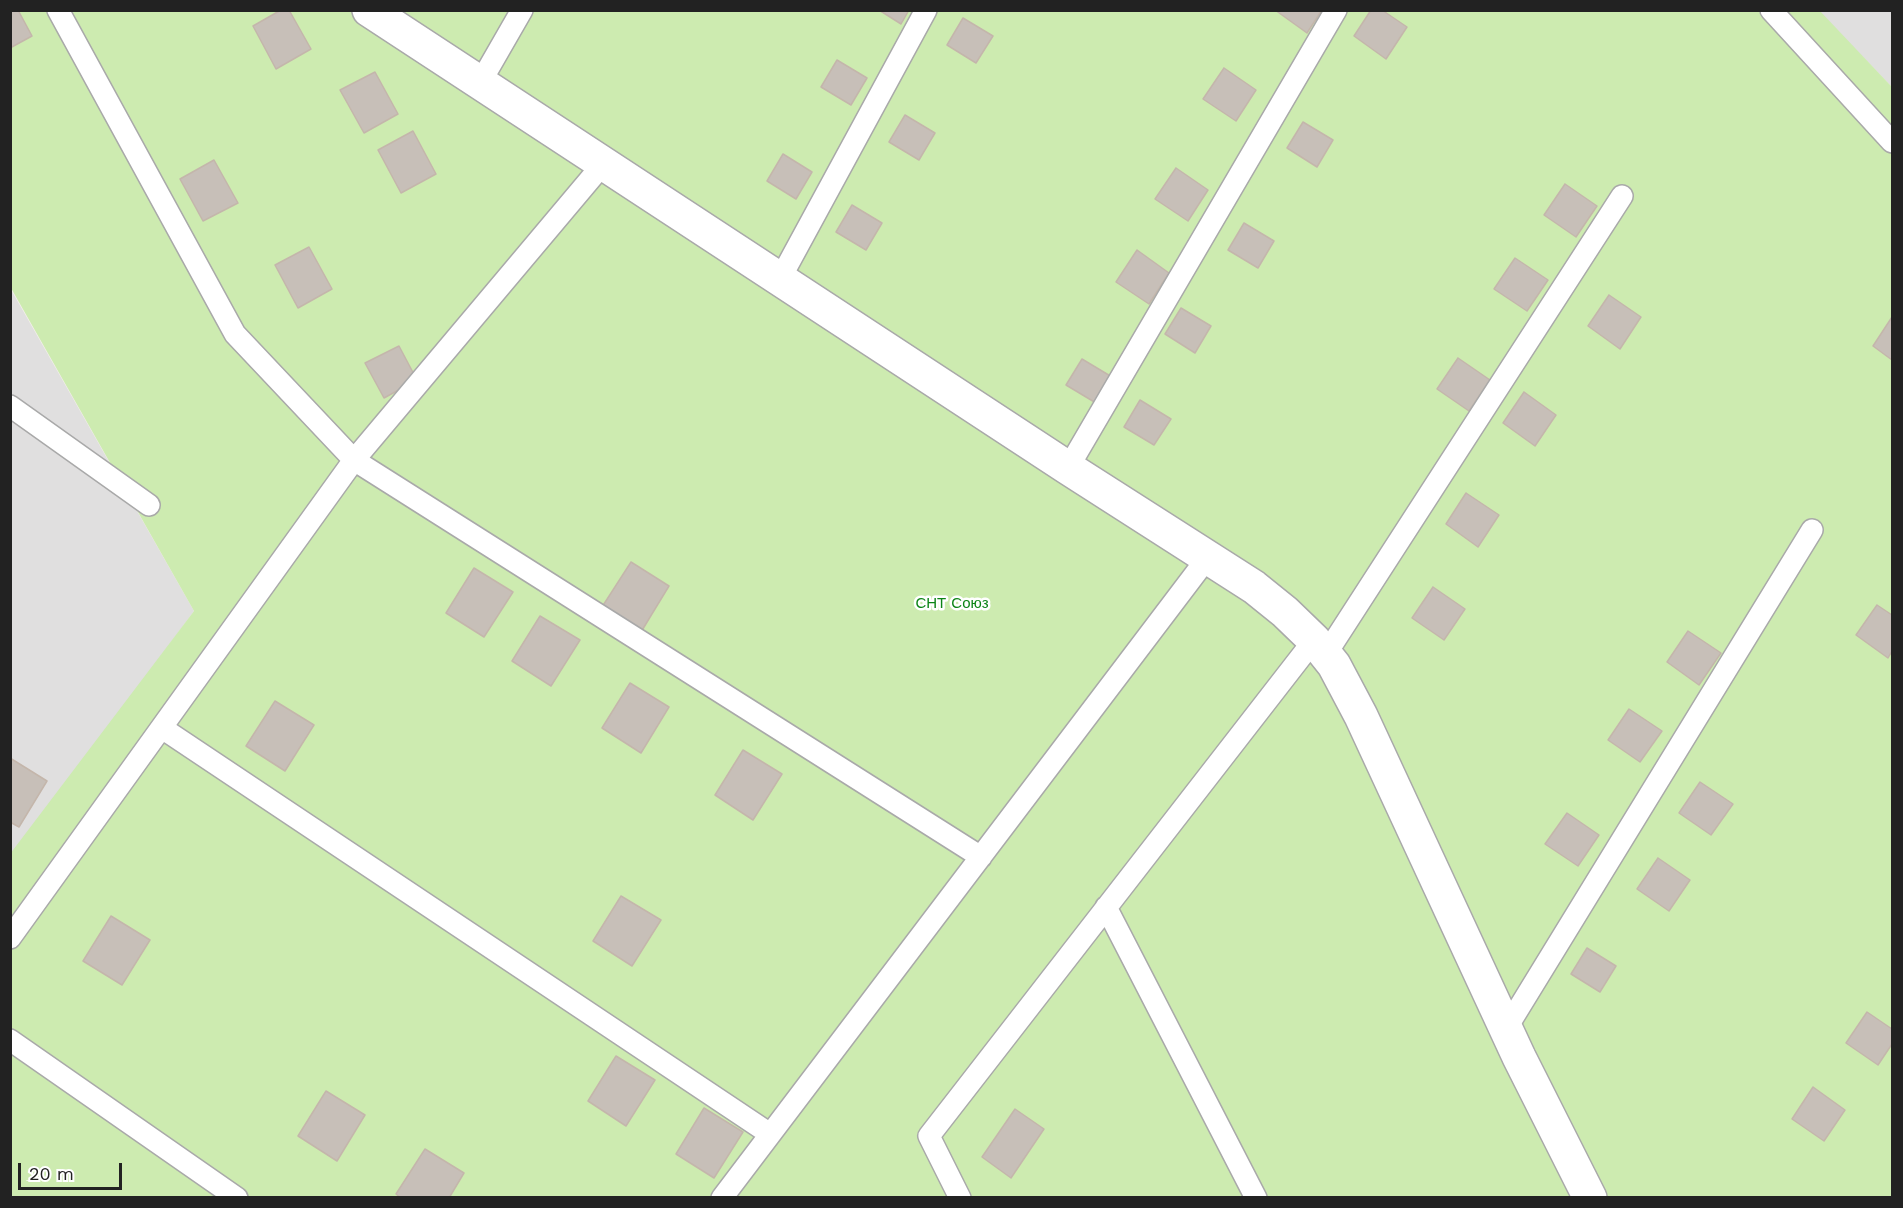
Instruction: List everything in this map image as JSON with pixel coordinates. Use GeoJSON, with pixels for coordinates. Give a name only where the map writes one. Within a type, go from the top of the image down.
{"type":"FeatureCollection","features":[{"type":"Feature","properties":{"kind":"street"},"geometry":{"type":"LineString","coordinates":[[369,10],[1068,468],[1254,587],[1285,612],[1320,647],[1334,665],[1384,763],[1506,1029],[1590,1197]]}},
{"type":"Feature","properties":{"kind":"lane"},"geometry":{"type":"LineString","coordinates":[[58,10],[235,334],[354,460],[981,857]]}},
{"type":"Feature","properties":{"kind":"lane"},"geometry":{"type":"LineString","coordinates":[[480,83],[522,10]]}},
{"type":"Feature","properties":{"kind":"lane"},"geometry":{"type":"LineString","coordinates":[[780,279],[926,10]]}},
{"type":"Feature","properties":{"kind":"lane"},"geometry":{"type":"LineString","coordinates":[[1068,468],[1336,10]]}},
{"type":"Feature","properties":{"kind":"lane"},"geometry":{"type":"LineString","coordinates":[[1771,10],[1893,142]]}},
{"type":"Feature","properties":{"kind":"lane"},"geometry":{"type":"LineString","coordinates":[[10,938],[354,460],[603,164]]}},
{"type":"Feature","properties":{"kind":"lane"},"geometry":{"type":"LineString","coordinates":[[960,1197],[929,1136],[1106,907],[1320,647],[1622,196]]}},
{"type":"Feature","properties":{"kind":"lane"},"geometry":{"type":"LineString","coordinates":[[10,406],[149,505]]}},
{"type":"Feature","properties":{"kind":"lane"},"geometry":{"type":"LineString","coordinates":[[1506,1029],[1812,530]]}},
{"type":"Feature","properties":{"kind":"lane"},"geometry":{"type":"LineString","coordinates":[[722,1197],[1208,557]]}},
{"type":"Feature","properties":{"kind":"lane"},"geometry":{"type":"LineString","coordinates":[[162,728],[770,1134]]}},
{"type":"Feature","properties":{"kind":"lane"},"geometry":{"type":"LineString","coordinates":[[1106,907],[1256,1197]]}},
{"type":"Feature","properties":{"kind":"lane"},"geometry":{"type":"LineString","coordinates":[[10,1040],[237,1197]]}},
{"type":"Feature","properties":{"kind":"shaded area"},"geometry":{"type":"Polygon","coordinates":[[[1818,11],[1892,11],[1892,87],[1818,11]]]}},
{"type":"Feature","properties":{"kind":"shaded area"},"geometry":{"type":"Polygon","coordinates":[[[10,288],[194,611],[10,863],[10,288]]]}},
{"type":"Feature","properties":{"kind":"green space","name":"СНТ Союз"},"geometry":{"type":"Polygon","coordinates":[[[1819,10],[1892,87],[1892,1197],[11,1197],[10,854],[194,611],[11,288],[11,11],[1819,10]]]}},
{"type":"Feature","properties":{"kind":"building"},"geometry":{"type":"Polygon","coordinates":[[[10,10],[18,10],[32,36],[10,48],[10,10]]]}},
{"type":"Feature","properties":{"kind":"building"},"geometry":{"type":"Polygon","coordinates":[[[281,10],[289,10],[311,49],[276,69],[253,26],[281,10]]]}},
{"type":"Feature","properties":{"kind":"building"},"geometry":{"type":"Polygon","coordinates":[[[879,10],[909,10],[901,24],[879,10]]]}},
{"type":"Feature","properties":{"kind":"building"},"geometry":{"type":"Polygon","coordinates":[[[1275,10],[1322,10],[1307,33],[1275,10]]]}},
{"type":"Feature","properties":{"kind":"building"},"geometry":{"type":"Polygon","coordinates":[[[1371,10],[1382,10],[1407,27],[1386,59],[1354,36],[1371,10]]]}},
{"type":"Feature","properties":{"kind":"building"},"geometry":{"type":"Polygon","coordinates":[[[963,18],[993,36],[976,63],[947,45],[963,18]]]}},
{"type":"Feature","properties":{"kind":"building"},"geometry":{"type":"Polygon","coordinates":[[[837,60],[867,78],[851,105],[821,87],[837,60]]]}},
{"type":"Feature","properties":{"kind":"building"},"geometry":{"type":"Polygon","coordinates":[[[1224,68],[1256,90],[1236,121],[1203,99],[1224,68]]]}},
{"type":"Feature","properties":{"kind":"building"},"geometry":{"type":"Polygon","coordinates":[[[375,72],[398,114],[364,133],[340,90],[375,72]]]}},
{"type":"Feature","properties":{"kind":"building"},"geometry":{"type":"Polygon","coordinates":[[[905,115],[935,133],[919,160],[889,142],[905,115]]]}},
{"type":"Feature","properties":{"kind":"building"},"geometry":{"type":"Polygon","coordinates":[[[1303,122],[1333,140],[1317,167],[1287,148],[1303,122]]]}},
{"type":"Feature","properties":{"kind":"building"},"geometry":{"type":"Polygon","coordinates":[[[413,131],[436,174],[401,193],[378,150],[413,131]]]}},
{"type":"Feature","properties":{"kind":"building"},"geometry":{"type":"Polygon","coordinates":[[[783,154],[812,172],[796,199],[767,181],[783,154]]]}},
{"type":"Feature","properties":{"kind":"building"},"geometry":{"type":"Polygon","coordinates":[[[214,160],[238,203],[203,221],[180,179],[214,160]]]}},
{"type":"Feature","properties":{"kind":"building"},"geometry":{"type":"Polygon","coordinates":[[[1176,168],[1208,190],[1188,221],[1155,199],[1176,168]]]}},
{"type":"Feature","properties":{"kind":"building"},"geometry":{"type":"Polygon","coordinates":[[[1565,184],[1597,206],[1576,237],[1544,215],[1565,184]]]}},
{"type":"Feature","properties":{"kind":"building"},"geometry":{"type":"Polygon","coordinates":[[[852,205],[882,223],[866,250],[836,232],[852,205]]]}},
{"type":"Feature","properties":{"kind":"building"},"geometry":{"type":"Polygon","coordinates":[[[1244,223],[1274,241],[1258,268],[1228,250],[1244,223]]]}},
{"type":"Feature","properties":{"kind":"building"},"geometry":{"type":"Polygon","coordinates":[[[309,247],[332,289],[298,308],[275,265],[309,247]]]}},
{"type":"Feature","properties":{"kind":"building"},"geometry":{"type":"Polygon","coordinates":[[[1137,250],[1169,273],[1149,304],[1116,282],[1137,250]]]}},
{"type":"Feature","properties":{"kind":"building"},"geometry":{"type":"Polygon","coordinates":[[[1515,258],[1548,280],[1527,311],[1494,289],[1515,258]]]}},
{"type":"Feature","properties":{"kind":"building"},"geometry":{"type":"Polygon","coordinates":[[[1609,295],[1641,317],[1620,349],[1588,326],[1609,295]]]}},
{"type":"Feature","properties":{"kind":"building"},"geometry":{"type":"Polygon","coordinates":[[[1181,308],[1211,326],[1195,353],[1165,334],[1181,308]]]}},
{"type":"Feature","properties":{"kind":"building"},"geometry":{"type":"Polygon","coordinates":[[[1892,317],[1892,360],[1873,346],[1892,317]]]}},
{"type":"Feature","properties":{"kind":"building"},"geometry":{"type":"Polygon","coordinates":[[[399,346],[417,380],[384,398],[365,363],[399,346]]]}},
{"type":"Feature","properties":{"kind":"building"},"geometry":{"type":"Polygon","coordinates":[[[1458,358],[1490,380],[1469,411],[1437,389],[1458,358]]]}},
{"type":"Feature","properties":{"kind":"building"},"geometry":{"type":"Polygon","coordinates":[[[1082,359],[1112,377],[1096,403],[1066,385],[1082,359]]]}},
{"type":"Feature","properties":{"kind":"building"},"geometry":{"type":"Polygon","coordinates":[[[1524,392],[1556,415],[1535,446],[1503,423],[1524,392]]]}},
{"type":"Feature","properties":{"kind":"building"},"geometry":{"type":"Polygon","coordinates":[[[1140,400],[1171,419],[1154,445],[1124,427],[1140,400]]]}},
{"type":"Feature","properties":{"kind":"building"},"geometry":{"type":"Polygon","coordinates":[[[1466,493],[1499,515],[1478,547],[1446,524],[1466,493]]]}},
{"type":"Feature","properties":{"kind":"building"},"geometry":{"type":"Polygon","coordinates":[[[631,562],[669,586],[641,632],[602,607],[631,562]]]}},
{"type":"Feature","properties":{"kind":"building"},"geometry":{"type":"Polygon","coordinates":[[[474,568],[513,592],[484,637],[446,613],[474,568]]]}},
{"type":"Feature","properties":{"kind":"building"},"geometry":{"type":"Polygon","coordinates":[[[1433,587],[1465,609],[1444,640],[1412,618],[1433,587]]]}},
{"type":"Feature","properties":{"kind":"building"},"geometry":{"type":"Polygon","coordinates":[[[1877,605],[1892,615],[1892,651],[1888,658],[1856,635],[1877,605]]]}},
{"type":"Feature","properties":{"kind":"building"},"geometry":{"type":"Polygon","coordinates":[[[540,616],[580,640],[551,686],[512,661],[540,616]]]}},
{"type":"Feature","properties":{"kind":"building"},"geometry":{"type":"Polygon","coordinates":[[[1688,631],[1721,653],[1699,685],[1667,662],[1688,631]]]}},
{"type":"Feature","properties":{"kind":"building"},"geometry":{"type":"Polygon","coordinates":[[[630,683],[669,707],[641,753],[602,728],[630,683]]]}},
{"type":"Feature","properties":{"kind":"building"},"geometry":{"type":"Polygon","coordinates":[[[275,701],[314,725],[285,771],[246,746],[275,701]]]}},
{"type":"Feature","properties":{"kind":"building"},"geometry":{"type":"Polygon","coordinates":[[[1629,709],[1662,731],[1640,762],[1608,740],[1629,709]]]}},
{"type":"Feature","properties":{"kind":"building"},"geometry":{"type":"Polygon","coordinates":[[[743,750],[782,774],[753,820],[715,795],[743,750]]]}},
{"type":"Feature","properties":{"kind":"building"},"geometry":{"type":"Polygon","coordinates":[[[10,758],[47,781],[19,827],[10,822],[10,758]]]}},
{"type":"Feature","properties":{"kind":"building"},"geometry":{"type":"Polygon","coordinates":[[[1700,782],[1733,804],[1711,835],[1679,813],[1700,782]]]}},
{"type":"Feature","properties":{"kind":"building"},"geometry":{"type":"Polygon","coordinates":[[[1567,813],[1599,835],[1578,866],[1545,844],[1567,813]]]}},
{"type":"Feature","properties":{"kind":"building"},"geometry":{"type":"Polygon","coordinates":[[[1658,858],[1690,880],[1669,911],[1637,889],[1658,858]]]}},
{"type":"Feature","properties":{"kind":"building"},"geometry":{"type":"Polygon","coordinates":[[[621,896],[661,920],[632,966],[593,941],[621,896]]]}},
{"type":"Feature","properties":{"kind":"building"},"geometry":{"type":"Polygon","coordinates":[[[111,916],[150,940],[122,985],[83,961],[111,916]]]}},
{"type":"Feature","properties":{"kind":"building"},"geometry":{"type":"Polygon","coordinates":[[[1587,948],[1616,966],[1600,992],[1571,974],[1587,948]]]}},
{"type":"Feature","properties":{"kind":"building"},"geometry":{"type":"Polygon","coordinates":[[[1867,1012],[1892,1029],[1892,1044],[1878,1065],[1846,1043],[1867,1012]]]}},
{"type":"Feature","properties":{"kind":"building"},"geometry":{"type":"Polygon","coordinates":[[[616,1056],[655,1080],[626,1126],[588,1101],[616,1056]]]}},
{"type":"Feature","properties":{"kind":"building"},"geometry":{"type":"Polygon","coordinates":[[[1813,1087],[1845,1110],[1824,1141],[1792,1119],[1813,1087]]]}},
{"type":"Feature","properties":{"kind":"building"},"geometry":{"type":"Polygon","coordinates":[[[326,1091],[365,1115],[337,1161],[298,1136],[326,1091]]]}},
{"type":"Feature","properties":{"kind":"building"},"geometry":{"type":"Polygon","coordinates":[[[704,1108],[743,1132],[714,1178],[676,1154],[704,1108]]]}},
{"type":"Feature","properties":{"kind":"building"},"geometry":{"type":"Polygon","coordinates":[[[1015,1109],[1044,1129],[1011,1178],[982,1157],[1015,1109]]]}},
{"type":"Feature","properties":{"kind":"building"},"geometry":{"type":"Polygon","coordinates":[[[425,1149],[464,1173],[449,1198],[401,1198],[396,1194],[425,1149]]]}}]}
